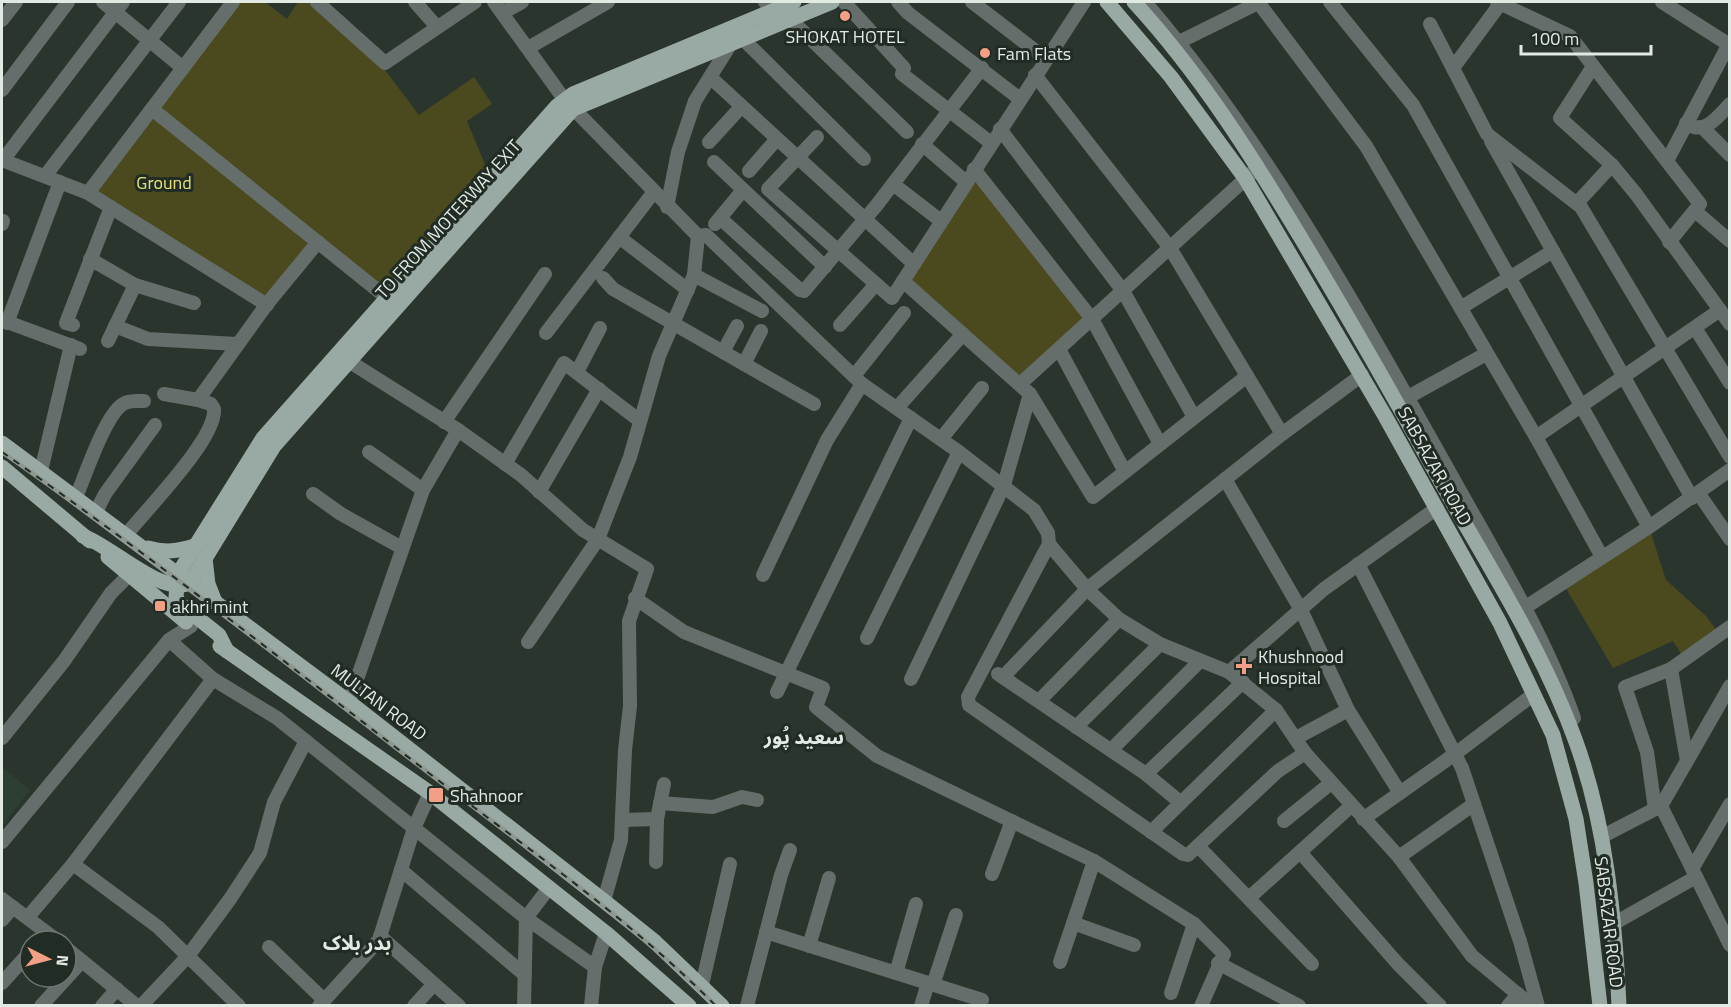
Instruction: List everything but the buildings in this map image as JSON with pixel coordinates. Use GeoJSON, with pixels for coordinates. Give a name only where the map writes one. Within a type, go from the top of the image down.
{"type":"FeatureCollection","features":[{"type":"Feature","properties":{"kind":"main road","name":"TO FROM MOTERWAY EXIT"},"geometry":{"type":"LineString","coordinates":[[182,581],[195,546],[263,438],[386,297],[568,104],[768,5],[794,2]]}},
{"type":"Feature","properties":{"kind":"main road","name":"TO FROM MOTERWAY EXIT"},"geometry":{"type":"LineString","coordinates":[[182,581],[205,558],[274,446],[568,104],[737,42],[832,2]]}},
{"type":"Feature","properties":{"kind":"main road","name":"SABSAZAR ROAD"},"geometry":{"type":"LineString","coordinates":[[1107,2],[1171,77],[1245,178],[1362,375],[1424,486],[1434,510],[1500,623],[1531,696],[1553,735],[1576,819],[1600,1005]]}},
{"type":"Feature","properties":{"kind":"main road","name":"SABSAZAR ROAD"},"geometry":{"type":"LineString","coordinates":[[1139,2],[1175,44],[1262,164],[1403,400],[1438,477],[1521,611],[1576,743],[1603,836],[1615,923],[1619,1005]]}},
{"type":"Feature","properties":{"kind":"main road","name":"MULTAN ROAD"},"geometry":{"type":"LineString","coordinates":[[2,443],[96,512],[182,581],[349,702],[604,901],[653,940],[722,1005]]}},
{"type":"Feature","properties":{"kind":"main road"},"geometry":{"type":"LineString","coordinates":[[2,467],[191,626],[430,793],[606,933],[689,1005]]}},
{"type":"Feature","properties":{"kind":"main road"},"geometry":{"type":"LineString","coordinates":[[1424,486],[1438,477]]}},
{"type":"Feature","properties":{"kind":"main road"},"geometry":{"type":"LineString","coordinates":[[83,536],[100,542],[163,584],[182,581],[178,603],[219,635],[227,651]]}},
{"type":"Feature","properties":{"kind":"main road"},"geometry":{"type":"LineString","coordinates":[[139,545],[161,552],[179,551],[195,546]]}},
{"type":"Feature","properties":{"kind":"main road"},"geometry":{"type":"LineString","coordinates":[[205,558],[208,584],[216,604]]}},
{"type":"Feature","properties":{"kind":"street"},"geometry":{"type":"LineString","coordinates":[[2,20],[16,2]]}},
{"type":"Feature","properties":{"kind":"street"},"geometry":{"type":"LineString","coordinates":[[2,90],[68,2]]}},
{"type":"Feature","properties":{"kind":"street"},"geometry":{"type":"LineString","coordinates":[[103,2],[119,7],[151,40],[183,68]]}},
{"type":"Feature","properties":{"kind":"street"},"geometry":{"type":"LineString","coordinates":[[45,176],[179,2]]}},
{"type":"Feature","properties":{"kind":"street"},"geometry":{"type":"LineString","coordinates":[[88,193],[233,2]]}},
{"type":"Feature","properties":{"kind":"street"},"geometry":{"type":"LineString","coordinates":[[316,2],[385,63],[475,2]]}},
{"type":"Feature","properties":{"kind":"street"},"geometry":{"type":"LineString","coordinates":[[416,2],[437,27]]}},
{"type":"Feature","properties":{"kind":"street"},"geometry":{"type":"LineString","coordinates":[[522,2],[498,7],[568,104],[667,207],[702,235],[858,380],[1004,485],[1034,510],[1048,533],[1049,544],[968,697],[969,705],[1150,832],[1188,855],[1278,771],[1305,753]]}},
{"type":"Feature","properties":{"kind":"street"},"geometry":{"type":"LineString","coordinates":[[528,48],[608,2]]}},
{"type":"Feature","properties":{"kind":"street"},"geometry":{"type":"LineString","coordinates":[[844,2],[904,68],[902,74],[991,142]]}},
{"type":"Feature","properties":{"kind":"street"},"geometry":{"type":"LineString","coordinates":[[898,2],[908,13],[1020,99]]}},
{"type":"Feature","properties":{"kind":"street"},"geometry":{"type":"LineString","coordinates":[[972,2],[1046,59]]}},
{"type":"Feature","properties":{"kind":"street"},"geometry":{"type":"LineString","coordinates":[[1175,44],[1259,2],[1366,146],[1462,308],[1485,354],[1536,436],[1602,557]]}},
{"type":"Feature","properties":{"kind":"street"},"geometry":{"type":"LineString","coordinates":[[1330,2],[1413,105],[1649,527]]}},
{"type":"Feature","properties":{"kind":"street"},"geometry":{"type":"LineString","coordinates":[[1662,2],[1729,43],[1668,159]]}},
{"type":"Feature","properties":{"kind":"street"},"geometry":{"type":"LineString","coordinates":[[1453,68],[1499,3],[1570,36],[1592,68],[1668,159],[1700,204],[1669,242]]}},
{"type":"Feature","properties":{"kind":"street"},"geometry":{"type":"LineString","coordinates":[[817,137],[768,189],[892,298],[1046,59],[1078,4]]}},
{"type":"Feature","properties":{"kind":"street"},"geometry":{"type":"LineString","coordinates":[[119,7],[2,160],[88,193],[267,305]]}},
{"type":"Feature","properties":{"kind":"street"},"geometry":{"type":"LineString","coordinates":[[790,19],[907,132]]}},
{"type":"Feature","properties":{"kind":"street"},"geometry":{"type":"LineString","coordinates":[[1430,24],[1487,134],[1624,376],[1696,496],[1730,539]]}},
{"type":"Feature","properties":{"kind":"street"},"geometry":{"type":"LineString","coordinates":[[667,207],[678,152],[695,100],[737,42],[864,159]]}},
{"type":"Feature","properties":{"kind":"street"},"geometry":{"type":"LineString","coordinates":[[720,218],[800,290],[807,288],[893,184],[982,68]]}},
{"type":"Feature","properties":{"kind":"street"},"geometry":{"type":"LineString","coordinates":[[1592,68],[1560,118],[1612,165],[1636,194],[1730,324]]}},
{"type":"Feature","properties":{"kind":"street"},"geometry":{"type":"LineString","coordinates":[[1035,75],[1170,248],[1282,434]]}},
{"type":"Feature","properties":{"kind":"street"},"geometry":{"type":"LineString","coordinates":[[710,77],[776,140],[914,264]]}},
{"type":"Feature","properties":{"kind":"street"},"geometry":{"type":"LineString","coordinates":[[1686,123],[1694,129],[1703,128],[1730,104]]}},
{"type":"Feature","properties":{"kind":"street"},"geometry":{"type":"LineString","coordinates":[[709,142],[741,107]]}},
{"type":"Feature","properties":{"kind":"street"},"geometry":{"type":"LineString","coordinates":[[152,109],[386,297]]}},
{"type":"Feature","properties":{"kind":"street"},"geometry":{"type":"LineString","coordinates":[[1703,128],[1730,155]]}},
{"type":"Feature","properties":{"kind":"street"},"geometry":{"type":"LineString","coordinates":[[1000,129],[1123,291],[1194,417]]}},
{"type":"Feature","properties":{"kind":"street"},"geometry":{"type":"LineString","coordinates":[[1487,134],[1577,203],[1598,233],[1730,457]]}},
{"type":"Feature","properties":{"kind":"street"},"geometry":{"type":"LineString","coordinates":[[749,171],[776,140]]}},
{"type":"Feature","properties":{"kind":"street"},"geometry":{"type":"LineString","coordinates":[[922,144],[966,182]]}},
{"type":"Feature","properties":{"kind":"street"},"geometry":{"type":"LineString","coordinates":[[714,162],[825,267]]}},
{"type":"Feature","properties":{"kind":"street"},"geometry":{"type":"LineString","coordinates":[[911,680],[1004,485],[1025,389],[1059,349],[1262,164]]}},
{"type":"Feature","properties":{"kind":"street"},"geometry":{"type":"LineString","coordinates":[[1577,203],[1612,165]]}},
{"type":"Feature","properties":{"kind":"street"},"geometry":{"type":"LineString","coordinates":[[974,169],[1092,319],[1160,444]]}},
{"type":"Feature","properties":{"kind":"street"},"geometry":{"type":"LineString","coordinates":[[41,471],[76,347],[4,321],[60,182]]}},
{"type":"Feature","properties":{"kind":"street"},"geometry":{"type":"LineString","coordinates":[[893,184],[941,221]]}},
{"type":"Feature","properties":{"kind":"street"},"geometry":{"type":"LineString","coordinates":[[528,642],[598,539],[630,457],[659,356],[694,274],[702,235],[720,218],[743,190]]}},
{"type":"Feature","properties":{"kind":"street"},"geometry":{"type":"LineString","coordinates":[[546,333],[653,193]]}},
{"type":"Feature","properties":{"kind":"street"},"geometry":{"type":"LineString","coordinates":[[73,325],[66,323],[111,207]]}},
{"type":"Feature","properties":{"kind":"street"},"geometry":{"type":"LineString","coordinates":[[1695,211],[1730,241]]}},
{"type":"Feature","properties":{"kind":"street"},"geometry":{"type":"LineString","coordinates":[[619,237],[688,290]]}},
{"type":"Feature","properties":{"kind":"street"},"geometry":{"type":"LineString","coordinates":[[198,400],[237,344],[318,243]]}},
{"type":"Feature","properties":{"kind":"street"},"geometry":{"type":"LineString","coordinates":[[1462,308],[1508,277],[1553,251]]}},
{"type":"Feature","properties":{"kind":"street"},"geometry":{"type":"LineString","coordinates":[[90,259],[135,285],[194,303]]}},
{"type":"Feature","properties":{"kind":"street"},"geometry":{"type":"LineString","coordinates":[[444,422],[544,274]]}},
{"type":"Feature","properties":{"kind":"street"},"geometry":{"type":"LineString","coordinates":[[694,274],[762,311]]}},
{"type":"Feature","properties":{"kind":"street"},"geometry":{"type":"LineString","coordinates":[[603,279],[614,289],[814,404]]}},
{"type":"Feature","properties":{"kind":"street"},"geometry":{"type":"LineString","coordinates":[[903,281],[1025,389],[1092,498],[1247,376]]}},
{"type":"Feature","properties":{"kind":"street"},"geometry":{"type":"LineString","coordinates":[[840,325],[876,284]]}},
{"type":"Feature","properties":{"kind":"street"},"geometry":{"type":"LineString","coordinates":[[108,341],[135,285]]}},
{"type":"Feature","properties":{"kind":"street"},"geometry":{"type":"LineString","coordinates":[[1536,436],[1720,310]]}},
{"type":"Feature","properties":{"kind":"street"},"geometry":{"type":"LineString","coordinates":[[764,575],[827,440],[858,380],[904,313]]}},
{"type":"Feature","properties":{"kind":"street"},"geometry":{"type":"LineString","coordinates":[[115,326],[148,339],[237,344]]}},
{"type":"Feature","properties":{"kind":"street"},"geometry":{"type":"LineString","coordinates":[[723,352],[737,326]]}},
{"type":"Feature","properties":{"kind":"street"},"geometry":{"type":"LineString","coordinates":[[577,372],[600,328]]}},
{"type":"Feature","properties":{"kind":"street"},"geometry":{"type":"LineString","coordinates":[[1695,328],[1730,383]]}},
{"type":"Feature","properties":{"kind":"street"},"geometry":{"type":"LineString","coordinates":[[744,364],[761,331]]}},
{"type":"Feature","properties":{"kind":"street"},"geometry":{"type":"LineString","coordinates":[[897,408],[963,334]]}},
{"type":"Feature","properties":{"kind":"street"},"geometry":{"type":"LineString","coordinates":[[1059,349],[1125,472]]}},
{"type":"Feature","properties":{"kind":"street"},"geometry":{"type":"LineString","coordinates":[[1485,354],[1403,400],[1521,611],[1696,496],[1730,471]]}},
{"type":"Feature","properties":{"kind":"street"},"geometry":{"type":"LineString","coordinates":[[347,360],[458,430],[505,464],[598,539],[647,569],[628,621],[630,694],[623,820],[621,840],[604,901]]}},
{"type":"Feature","properties":{"kind":"street"},"geometry":{"type":"LineString","coordinates":[[505,464],[564,363],[640,421]]}},
{"type":"Feature","properties":{"kind":"street"},"geometry":{"type":"LineString","coordinates":[[1003,677],[1087,589],[1282,434],[1362,375]]}},
{"type":"Feature","properties":{"kind":"street"},"geometry":{"type":"LineString","coordinates":[[539,492],[599,388]]}},
{"type":"Feature","properties":{"kind":"street"},"geometry":{"type":"LineString","coordinates":[[941,439],[981,388]]}},
{"type":"Feature","properties":{"kind":"street"},"geometry":{"type":"LineString","coordinates":[[126,535],[157,496],[184,469],[210,426],[214,409],[211,404],[164,394]]}},
{"type":"Feature","properties":{"kind":"street"},"geometry":{"type":"LineString","coordinates":[[76,497],[109,421],[117,409],[124,403],[144,401]]}},
{"type":"Feature","properties":{"kind":"street"},"geometry":{"type":"LineString","coordinates":[[777,692],[911,418]]}},
{"type":"Feature","properties":{"kind":"street"},"geometry":{"type":"LineString","coordinates":[[96,512],[105,494],[155,425]]}},
{"type":"Feature","properties":{"kind":"street"},"geometry":{"type":"LineString","coordinates":[[349,702],[423,490],[458,430]]}},
{"type":"Feature","properties":{"kind":"street"},"geometry":{"type":"LineString","coordinates":[[369,452],[423,490]]}},
{"type":"Feature","properties":{"kind":"street"},"geometry":{"type":"LineString","coordinates":[[867,638],[959,452]]}},
{"type":"Feature","properties":{"kind":"street"},"geometry":{"type":"LineString","coordinates":[[1226,479],[1301,610],[1348,711],[1400,793]]}},
{"type":"Feature","properties":{"kind":"street"},"geometry":{"type":"LineString","coordinates":[[313,494],[340,513],[402,548]]}},
{"type":"Feature","properties":{"kind":"street"},"geometry":{"type":"LineString","coordinates":[[1229,672],[1358,564],[1434,510]]}},
{"type":"Feature","properties":{"kind":"street"},"geometry":{"type":"LineString","coordinates":[[1049,544],[1087,589],[1119,619],[1160,644],[1229,672],[1243,681],[1276,710],[1305,753],[1400,857],[1472,956],[1532,1005]]}},
{"type":"Feature","properties":{"kind":"street"},"geometry":{"type":"LineString","coordinates":[[1358,564],[1455,754],[1520,941],[1538,1005]]}},
{"type":"Feature","properties":{"kind":"street"},"geometry":{"type":"LineString","coordinates":[[2,738],[64,661],[111,593],[129,575]]}},
{"type":"Feature","properties":{"kind":"street"},"geometry":{"type":"LineString","coordinates":[[635,598],[684,632],[823,688],[816,707],[877,756],[1094,861],[1194,924],[1224,954],[1201,1005]]}},
{"type":"Feature","properties":{"kind":"street"},"geometry":{"type":"LineString","coordinates":[[1039,701],[1119,619]]}},
{"type":"Feature","properties":{"kind":"street"},"geometry":{"type":"LineString","coordinates":[[2,842],[169,640],[191,626]]}},
{"type":"Feature","properties":{"kind":"street"},"geometry":{"type":"LineString","coordinates":[[1729,941],[1658,808],[1647,752],[1625,687],[1671,669],[1730,627]]}},
{"type":"Feature","properties":{"kind":"street"},"geometry":{"type":"LineString","coordinates":[[169,640],[213,679],[277,718],[525,918],[595,967]]}},
{"type":"Feature","properties":{"kind":"street"},"geometry":{"type":"LineString","coordinates":[[1076,727],[1160,644]]}},
{"type":"Feature","properties":{"kind":"street"},"geometry":{"type":"LineString","coordinates":[[1111,750],[1200,661]]}},
{"type":"Feature","properties":{"kind":"street"},"geometry":{"type":"LineString","coordinates":[[986,666],[1146,774],[1180,802]]}},
{"type":"Feature","properties":{"kind":"street"},"geometry":{"type":"LineString","coordinates":[[1671,669],[1687,761]]}},
{"type":"Feature","properties":{"kind":"street"},"geometry":{"type":"LineString","coordinates":[[28,917],[73,864],[213,679]]}},
{"type":"Feature","properties":{"kind":"street"},"geometry":{"type":"LineString","coordinates":[[1146,774],[1243,681]]}},
{"type":"Feature","properties":{"kind":"street"},"geometry":{"type":"LineString","coordinates":[[1603,836],[1658,808],[1730,686]]}},
{"type":"Feature","properties":{"kind":"street"},"geometry":{"type":"LineString","coordinates":[[1363,819],[1455,754],[1531,696]]}},
{"type":"Feature","properties":{"kind":"street"},"geometry":{"type":"LineString","coordinates":[[1150,832],[1276,710]]}},
{"type":"Feature","properties":{"kind":"street"},"geometry":{"type":"LineString","coordinates":[[1296,738],[1348,711]]}},
{"type":"Feature","properties":{"kind":"street"},"geometry":{"type":"LineString","coordinates":[[78,958],[139,1005],[188,956],[260,853],[273,802],[306,741]]}},
{"type":"Feature","properties":{"kind":"street"},"geometry":{"type":"LineString","coordinates":[[1284,821],[1331,783]]}},
{"type":"Feature","properties":{"kind":"street"},"geometry":{"type":"LineString","coordinates":[[656,862],[657,819],[664,784]]}},
{"type":"Feature","properties":{"kind":"street"},"geometry":{"type":"LineString","coordinates":[[269,947],[322,1003],[380,936],[414,828],[430,793]]}},
{"type":"Feature","properties":{"kind":"street"},"geometry":{"type":"LineString","coordinates":[[660,803],[713,807],[742,797],[757,800]]}},
{"type":"Feature","properties":{"kind":"street"},"geometry":{"type":"LineString","coordinates":[[1400,857],[1474,804]]}},
{"type":"Feature","properties":{"kind":"street"},"geometry":{"type":"LineString","coordinates":[[1615,923],[1694,873],[1730,804]]}},
{"type":"Feature","properties":{"kind":"street"},"geometry":{"type":"LineString","coordinates":[[1250,897],[1351,806]]}},
{"type":"Feature","properties":{"kind":"street"},"geometry":{"type":"LineString","coordinates":[[623,820],[657,819]]}},
{"type":"Feature","properties":{"kind":"street"},"geometry":{"type":"LineString","coordinates":[[992,874],[1012,821]]}},
{"type":"Feature","properties":{"kind":"street"},"geometry":{"type":"LineString","coordinates":[[1198,846],[1250,897],[1312,964]]}},
{"type":"Feature","properties":{"kind":"street"},"geometry":{"type":"LineString","coordinates":[[747,1005],[790,850]]}},
{"type":"Feature","properties":{"kind":"street"},"geometry":{"type":"LineString","coordinates":[[1300,852],[1398,964],[1440,1005]]}},
{"type":"Feature","properties":{"kind":"street"},"geometry":{"type":"LineString","coordinates":[[1060,962],[1094,861]]}},
{"type":"Feature","properties":{"kind":"street"},"geometry":{"type":"LineString","coordinates":[[73,864],[158,927],[239,1005]]}},
{"type":"Feature","properties":{"kind":"street"},"geometry":{"type":"LineString","coordinates":[[702,985],[730,864]]}},
{"type":"Feature","properties":{"kind":"street"},"geometry":{"type":"LineString","coordinates":[[401,870],[525,975]]}},
{"type":"Feature","properties":{"kind":"street"},"geometry":{"type":"LineString","coordinates":[[808,946],[829,878]]}},
{"type":"Feature","properties":{"kind":"street"},"geometry":{"type":"LineString","coordinates":[[524,1005],[525,918],[548,889]]}},
{"type":"Feature","properties":{"kind":"street"},"geometry":{"type":"LineString","coordinates":[[2,899],[28,917],[39,929]]}},
{"type":"Feature","properties":{"kind":"street"},"geometry":{"type":"LineString","coordinates":[[896,973],[916,904]]}},
{"type":"Feature","properties":{"kind":"street"},"geometry":{"type":"LineString","coordinates":[[2,920],[14,907]]}},
{"type":"Feature","properties":{"kind":"street"},"geometry":{"type":"LineString","coordinates":[[921,1005],[956,915]]}},
{"type":"Feature","properties":{"kind":"street"},"geometry":{"type":"LineString","coordinates":[[1073,923],[1134,945]]}},
{"type":"Feature","properties":{"kind":"street"},"geometry":{"type":"LineString","coordinates":[[1171,993],[1194,924]]}},
{"type":"Feature","properties":{"kind":"street"},"geometry":{"type":"LineString","coordinates":[[766,932],[982,1000]]}},
{"type":"Feature","properties":{"kind":"street"},"geometry":{"type":"LineString","coordinates":[[591,1005],[595,967],[606,933]]}},
{"type":"Feature","properties":{"kind":"street"},"geometry":{"type":"LineString","coordinates":[[380,936],[459,1005]]}},
{"type":"Feature","properties":{"kind":"street"},"geometry":{"type":"LineString","coordinates":[[41,1005],[82,961]]}},
{"type":"Feature","properties":{"kind":"street"},"geometry":{"type":"LineString","coordinates":[[1218,963],[1299,1005]]}},
{"type":"Feature","properties":{"kind":"street"},"geometry":{"type":"LineString","coordinates":[[2,983],[18,965]]}},
{"type":"Feature","properties":{"kind":"street"},"geometry":{"type":"LineString","coordinates":[[414,1005],[434,984]]}},
{"type":"Feature","properties":{"kind":"street"},"geometry":{"type":"LineString","coordinates":[[102,1005],[117,989]]}},
{"type":"Feature","properties":{"kind":"street"},"geometry":{"type":"LineString","coordinates":[[1508,1005],[1518,994]]}},
{"type":"Feature","properties":{"kind":"shaded area"},"geometry":{"type":"Polygon","coordinates":[[[2,767],[30,790],[2,826],[2,767]]]}},
{"type":"Feature","properties":{"kind":"green space","name":"Ground"},"geometry":{"type":"Polygon","coordinates":[[[233,2],[265,2],[287,19],[298,2],[317,2],[382,66],[419,115],[474,77],[492,104],[467,121],[491,179],[386,297],[318,243],[267,305],[88,193],[233,2]]]}},
{"type":"Feature","properties":{"kind":"green space"},"geometry":{"type":"Polygon","coordinates":[[[974,169],[1095,317],[1020,384],[903,281],[974,169]]]}},
{"type":"Feature","properties":{"kind":"green space"},"geometry":{"type":"Polygon","coordinates":[[[1649,527],[1666,580],[1706,616],[1722,638],[1685,660],[1673,641],[1613,668],[1564,585],[1649,527]]]}},
{"type":"Feature","properties":{"kind":"railway"},"geometry":{"type":"LineString","coordinates":[[2,452],[166,571],[579,887],[649,944],[716,1006]]}},
{"type":"Feature","properties":{"kind":"place","name":"SHOKAT HOTEL"},"geometry":{"type":"Point","coordinates":[845,16]}},
{"type":"Feature","properties":{"kind":"place","name":"Fam Flats"},"geometry":{"type":"Point","coordinates":[985,53]}},
{"type":"Feature","properties":{"kind":"place","name":"akhri mint"},"geometry":{"type":"Point","coordinates":[160,606]}},
{"type":"Feature","properties":{"kind":"place","name":"Khushnood Hospital"},"geometry":{"type":"Point","coordinates":[1244,666]}},
{"type":"Feature","properties":{"kind":"place","name":"Shahnoor"},"geometry":{"type":"Point","coordinates":[436,795]}},
{"type":"Feature","properties":{"kind":"district","name":"سعید پُور"},"geometry":{"type":"Point","coordinates":[804,736]}},
{"type":"Feature","properties":{"kind":"district","name":"بدر بلاک"},"geometry":{"type":"Point","coordinates":[357,942]}}]}
